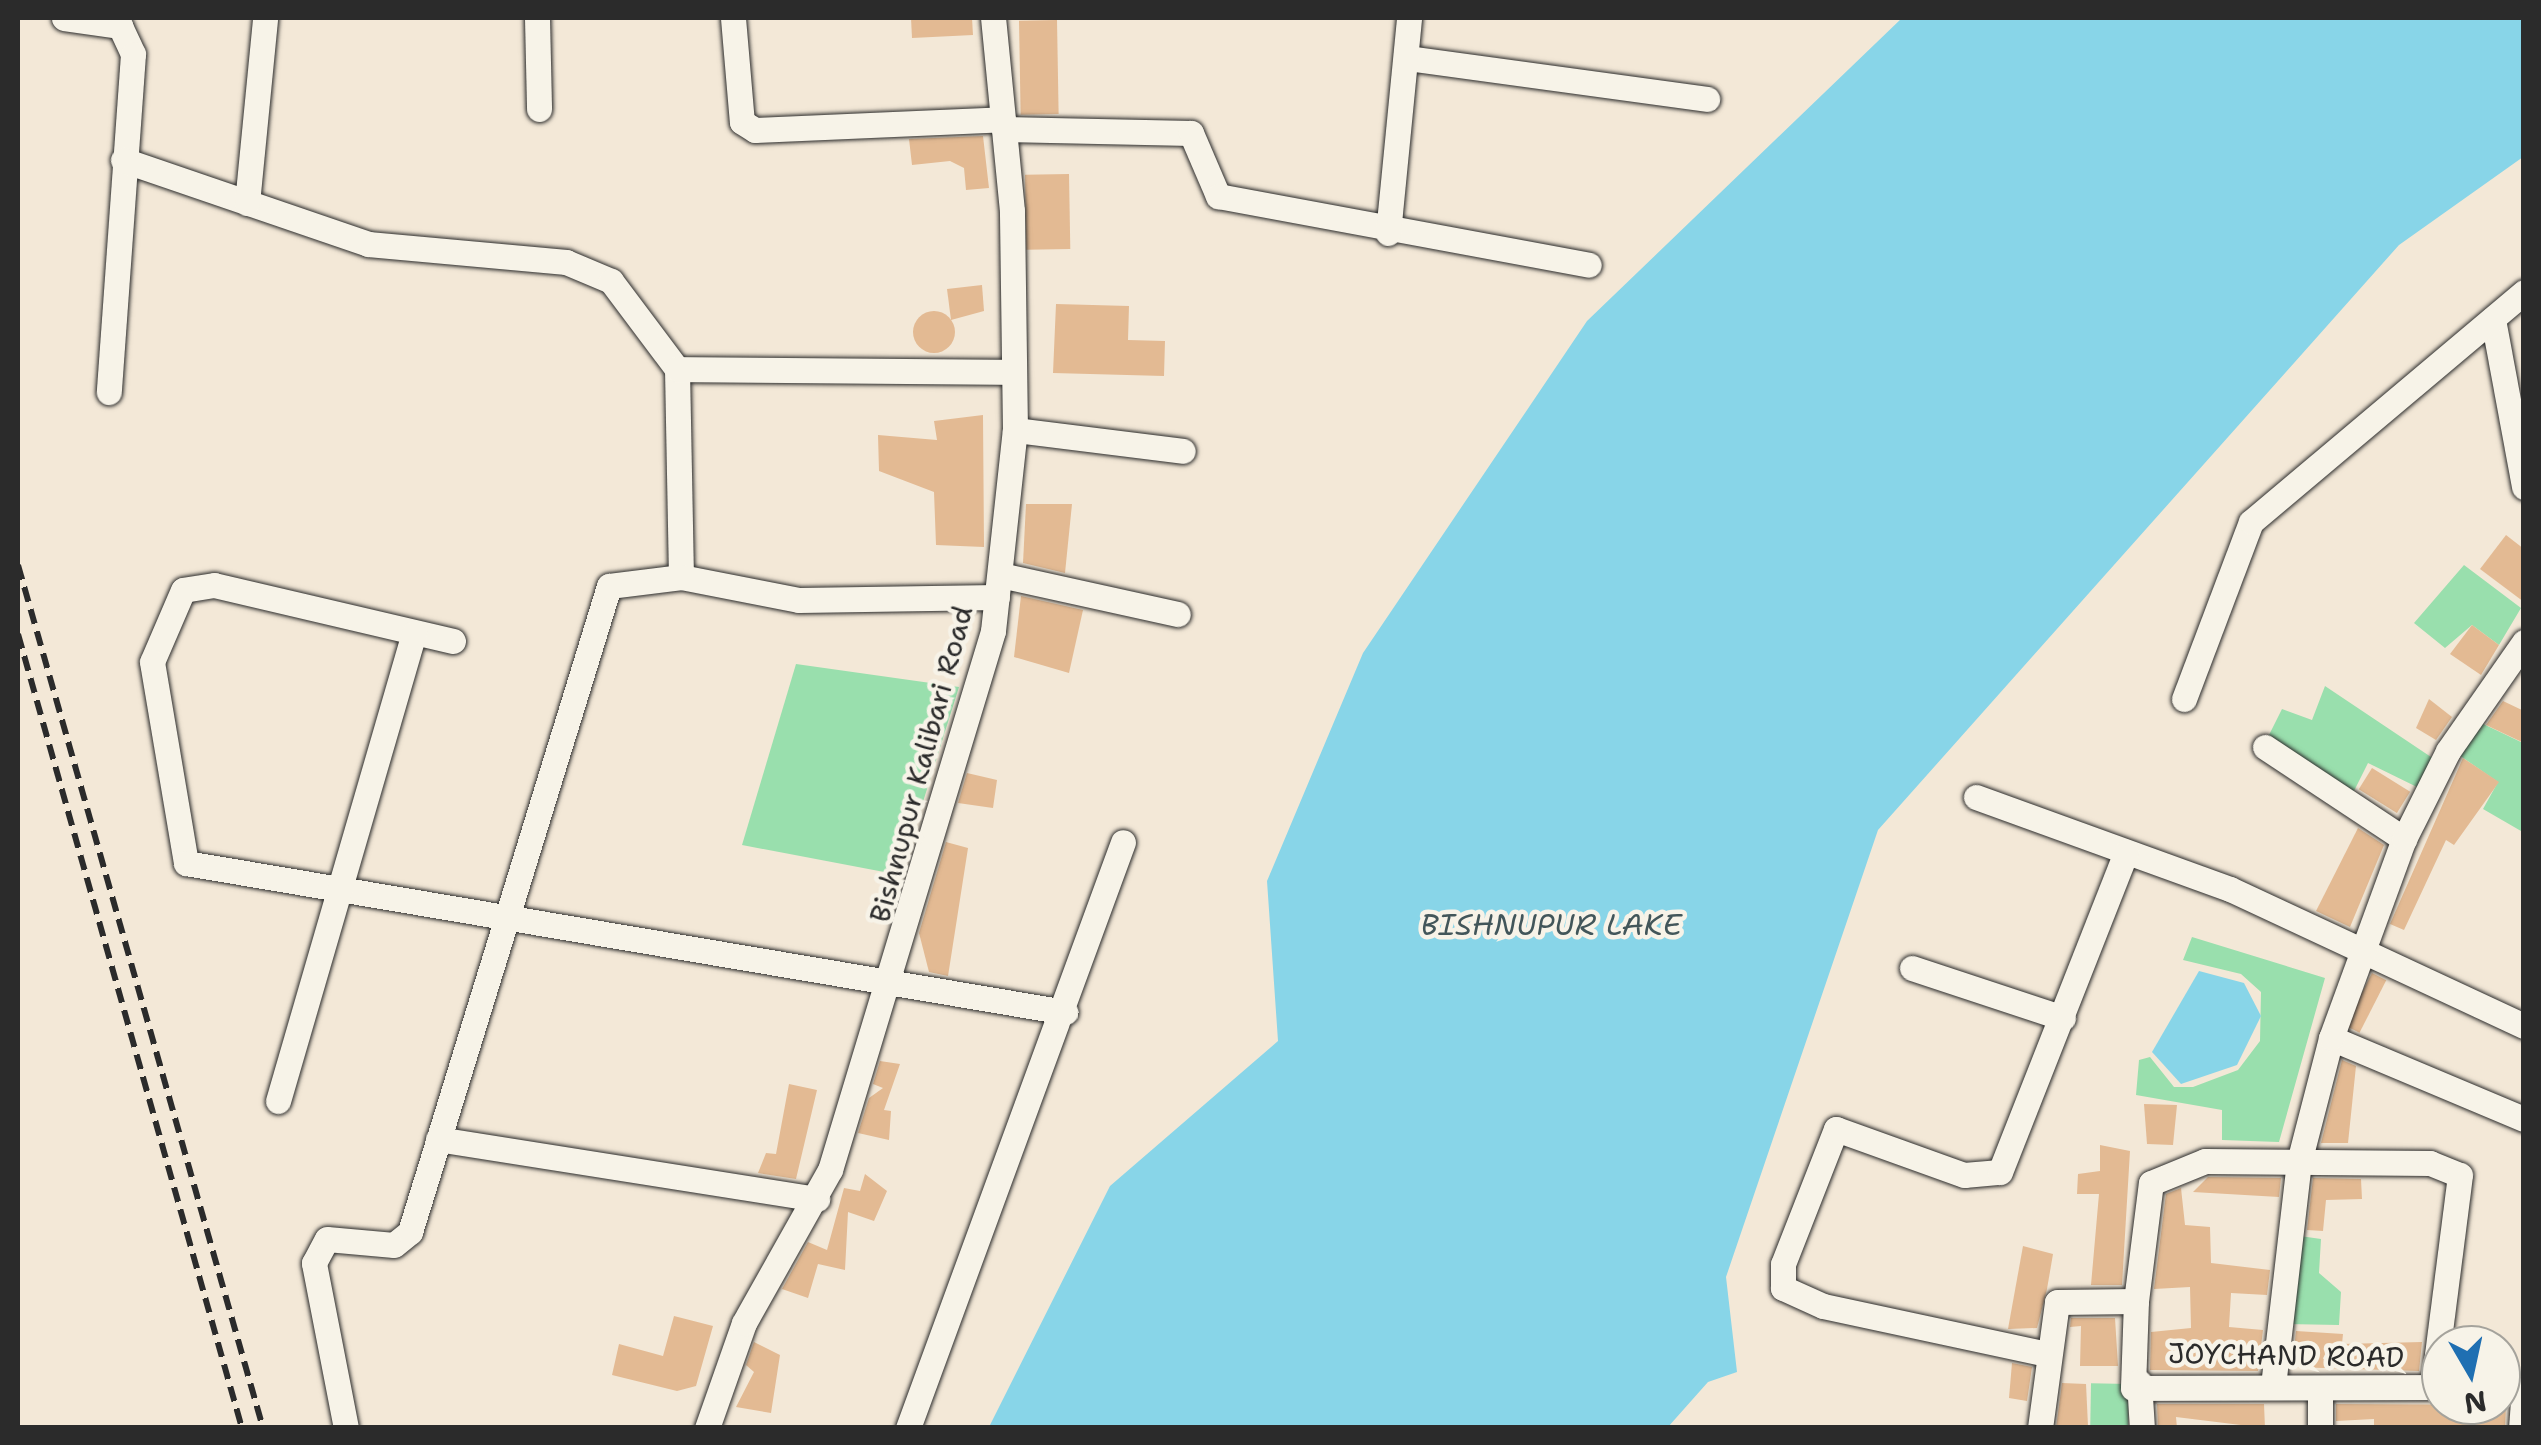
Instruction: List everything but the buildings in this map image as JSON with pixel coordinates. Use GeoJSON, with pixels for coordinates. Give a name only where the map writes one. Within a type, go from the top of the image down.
{"type":"FeatureCollection","features":[{"type":"Feature","properties":{"kind":"street"},"geometry":{"type":"LineString","coordinates":[[64,18],[128,34],[110,392]]}},
{"type":"Feature","properties":{"kind":"street"},"geometry":{"type":"LineString","coordinates":[[247,203],[265,18]]}},
{"type":"Feature","properties":{"kind":"street"},"geometry":{"type":"LineString","coordinates":[[537,18],[538,109]]}},
{"type":"Feature","properties":{"kind":"street"},"geometry":{"type":"LineString","coordinates":[[733,18],[742,122],[755,130],[1003,124],[1191,133],[1212,194],[1388,233],[1590,265]]}},
{"type":"Feature","properties":{"kind":"street","name":"Bishnupur Kalibari Road"},"geometry":{"type":"LineString","coordinates":[[707,1428],[744,1322],[817,1199],[894,981],[998,586],[1015,430],[1003,124],[993,18]]}},
{"type":"Feature","properties":{"kind":"street"},"geometry":{"type":"LineString","coordinates":[[1388,233],[1409,18]]}},
{"type":"Feature","properties":{"kind":"street"},"geometry":{"type":"LineString","coordinates":[[1408,58],[1707,100]]}},
{"type":"Feature","properties":{"kind":"street"},"geometry":{"type":"LineString","coordinates":[[123,160],[390,249],[594,270],[677,368],[681,577]]}},
{"type":"Feature","properties":{"kind":"street"},"geometry":{"type":"LineString","coordinates":[[2184,699],[2252,522],[2524,292]]}},
{"type":"Feature","properties":{"kind":"street"},"geometry":{"type":"LineString","coordinates":[[2493,319],[2524,487]]}},
{"type":"Feature","properties":{"kind":"street"},"geometry":{"type":"LineString","coordinates":[[677,368],[1014,372]]}},
{"type":"Feature","properties":{"kind":"street"},"geometry":{"type":"LineString","coordinates":[[1015,430],[1183,450]]}},
{"type":"Feature","properties":{"kind":"street"},"geometry":{"type":"LineString","coordinates":[[346,1428],[314,1263],[327,1239],[403,1241],[511,920],[600,601],[620,580],[681,577],[799,600],[998,586],[1178,614]]}},
{"type":"Feature","properties":{"kind":"street"},"geometry":{"type":"LineString","coordinates":[[453,641],[201,584],[183,590],[154,650],[186,862],[1065,1012]]}},
{"type":"Feature","properties":{"kind":"street"},"geometry":{"type":"LineString","coordinates":[[278,1101],[414,633]]}},
{"type":"Feature","properties":{"kind":"street"},"geometry":{"type":"LineString","coordinates":[[2272,1386],[2299,1162],[2331,1038],[2404,839],[2448,751],[2524,642]]}},
{"type":"Feature","properties":{"kind":"street"},"geometry":{"type":"LineString","coordinates":[[2265,747],[2404,839]]}},
{"type":"Feature","properties":{"kind":"street"},"geometry":{"type":"LineString","coordinates":[[1976,797],[2230,888],[2361,954],[2524,1026]]}},
{"type":"Feature","properties":{"kind":"street"},"geometry":{"type":"LineString","coordinates":[[908,1428],[1065,1012],[1123,842]]}},
{"type":"Feature","properties":{"kind":"street"},"geometry":{"type":"LineString","coordinates":[[2047,1354],[1823,1306],[1789,1293],[1782,1278],[1836,1130],[1993,1178],[2062,1018],[2126,852]]}},
{"type":"Feature","properties":{"kind":"street"},"geometry":{"type":"LineString","coordinates":[[1912,968],[2062,1018]]}},
{"type":"Feature","properties":{"kind":"street"},"geometry":{"type":"LineString","coordinates":[[2331,1038],[2524,1119]]}},
{"type":"Feature","properties":{"kind":"street"},"geometry":{"type":"LineString","coordinates":[[438,1139],[817,1199]]}},
{"type":"Feature","properties":{"kind":"street"},"geometry":{"type":"LineString","coordinates":[[2142,1428],[2136,1385],[2136,1301],[2145,1197],[2160,1174],[2205,1161],[2430,1163],[2460,1176],[2444,1325]]}},
{"type":"Feature","properties":{"kind":"street"},"geometry":{"type":"LineString","coordinates":[[2040,1428],[2056,1302],[2136,1301]]}},
{"type":"Feature","properties":{"kind":"street","name":"JOYCHAND ROAD"},"geometry":{"type":"LineString","coordinates":[[2136,1385],[2272,1386],[2320,1391],[2421,1388]]}},
{"type":"Feature","properties":{"kind":"street"},"geometry":{"type":"LineString","coordinates":[[2320,1391],[2320,1428]]}},
{"type":"Feature","properties":{"kind":"green space"},"geometry":{"type":"Polygon","coordinates":[[[2464,565],[2521,608],[2499,645],[2472,625],[2445,648],[2414,623],[2464,565]]]}},
{"type":"Feature","properties":{"kind":"green space"},"geometry":{"type":"Polygon","coordinates":[[[796,664],[959,687],[900,875],[742,845],[796,664]]]}},
{"type":"Feature","properties":{"kind":"green space"},"geometry":{"type":"Polygon","coordinates":[[[2325,686],[2434,759],[2419,788],[2368,763],[2352,795],[2269,735],[2282,709],[2312,720],[2325,686]]]}},
{"type":"Feature","properties":{"kind":"green space"},"geometry":{"type":"Polygon","coordinates":[[[2475,720],[2523,743],[2521,831],[2483,809],[2498,782],[2456,753],[2475,720]]]}},
{"type":"Feature","properties":{"kind":"green space"},"geometry":{"type":"Polygon","coordinates":[[[2192,937],[2325,978],[2279,1142],[2222,1140],[2222,1110],[2136,1095],[2139,1060],[2150,1057],[2174,1087],[2193,1087],[2238,1070],[2260,1041],[2261,992],[2241,974],[2183,960],[2192,937]]]}},
{"type":"Feature","properties":{"kind":"green space"},"geometry":{"type":"Polygon","coordinates":[[[2293,1235],[2321,1239],[2319,1273],[2341,1292],[2339,1325],[2285,1324],[2293,1235]]]}},
{"type":"Feature","properties":{"kind":"green space"},"geometry":{"type":"Polygon","coordinates":[[[2091,1383],[2129,1384],[2128,1427],[2090,1426],[2091,1383]]]}},
{"type":"Feature","properties":{"kind":"water","name":"BISHNUPUR LAKE"},"geometry":{"type":"Polygon","coordinates":[[[1902,18],[2523,18],[2523,157],[2399,245],[1878,830],[1726,1277],[1737,1372],[1708,1382],[1668,1427],[989,1427],[1110,1186],[1278,1041],[1267,881],[1363,653],[1587,321],[1902,18]]]}},
{"type":"Feature","properties":{"kind":"water"},"geometry":{"type":"Polygon","coordinates":[[[2199,971],[2244,983],[2261,1016],[2237,1065],[2181,1084],[2152,1052],[2199,971]]]}},
{"type":"Feature","properties":{"kind":"railway"},"geometry":{"type":"LineString","coordinates":[[18,565],[263,1428]]}},
{"type":"Feature","properties":{"kind":"railway"},"geometry":{"type":"LineString","coordinates":[[18,634],[242,1428]]}}]}
